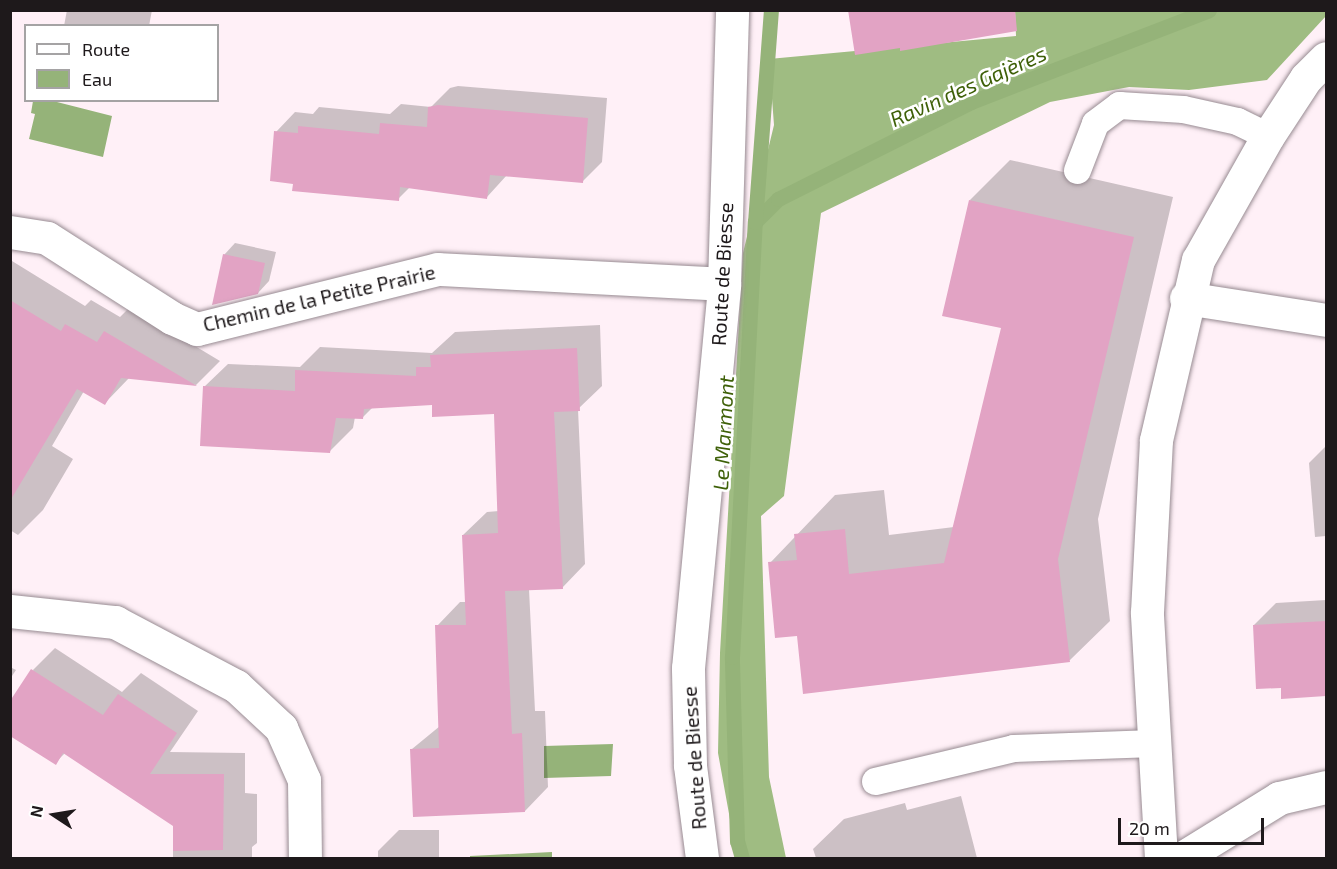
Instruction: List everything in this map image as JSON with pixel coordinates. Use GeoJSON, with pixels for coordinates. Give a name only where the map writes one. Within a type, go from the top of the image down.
{"type":"FeatureCollection","features":[{"type":"Feature","properties":{"kind":"street","name":"Route de Biesse"},"geometry":{"type":"LineString","coordinates":[[702,858],[690,765],[688,668],[724,284],[732,10]]}},
{"type":"Feature","properties":{"kind":"street"},"geometry":{"type":"LineString","coordinates":[[1161,858],[1147,612],[1156,440],[1186,298],[1198,260],[1268,136],[1306,78],[1326,58]]}},
{"type":"Feature","properties":{"kind":"street","name":"Chemin de la Petite Prairie"},"geometry":{"type":"LineString","coordinates":[[10,232],[47,238],[172,318],[198,329],[438,269],[724,284]]}},
{"type":"Feature","properties":{"kind":"street"},"geometry":{"type":"LineString","coordinates":[[1186,298],[1326,320]]}},
{"type":"Feature","properties":{"kind":"street"},"geometry":{"type":"LineString","coordinates":[[10,611],[116,622],[236,686],[281,728],[304,780],[305,858]]}},
{"type":"Feature","properties":{"kind":"street"},"geometry":{"type":"LineString","coordinates":[[1182,858],[1280,798],[1326,787]]}},
{"type":"Feature","properties":{"kind":"lane"},"geometry":{"type":"LineString","coordinates":[[1077,170],[1095,123],[1119,105],[1194,111],[1237,121],[1268,136]]}},
{"type":"Feature","properties":{"kind":"lane"},"geometry":{"type":"LineString","coordinates":[[875,781],[1013,748],[1154,743]]}},
{"type":"Feature","properties":{"kind":"shaded area"},"geometry":{"type":"Polygon","coordinates":[[[1015,11],[1326,11],[1326,16],[1267,80],[1189,90],[1129,87],[1050,102],[821,213],[784,496],[761,516],[769,777],[786,858],[737,858],[718,753],[720,653],[743,253],[774,125],[769,59],[1016,36],[1015,11]]]}},
{"type":"Feature","properties":{"kind":"water"},"geometry":{"type":"Polygon","coordinates":[[[33,102],[57,102],[112,116],[103,157],[29,139],[35,114],[31,113],[33,102]]]}},
{"type":"Feature","properties":{"kind":"water"},"geometry":{"type":"Polygon","coordinates":[[[613,744],[611,776],[544,778],[544,746],[613,744]]]}},
{"type":"Feature","properties":{"kind":"water"},"geometry":{"type":"Polygon","coordinates":[[[552,852],[552,858],[470,858],[470,856],[552,852]]]}},
{"type":"Feature","properties":{"kind":"building"},"geometry":{"type":"Polygon","coordinates":[[[848,10],[1015,10],[1017,31],[900,51],[900,48],[855,55],[848,10]]]}},
{"type":"Feature","properties":{"kind":"building"},"geometry":{"type":"Polygon","coordinates":[[[438,105],[588,118],[583,183],[490,175],[487,199],[400,187],[399,201],[292,191],[293,184],[270,181],[274,131],[298,133],[298,126],[379,134],[380,123],[427,127],[428,107],[438,105]]]}},
{"type":"Feature","properties":{"kind":"building"},"geometry":{"type":"Polygon","coordinates":[[[969,200],[1134,237],[1058,559],[1070,662],[803,694],[797,636],[775,638],[768,562],[797,560],[794,534],[845,529],[849,574],[944,563],[1001,328],[942,316],[969,200]]]}},
{"type":"Feature","properties":{"kind":"building"},"geometry":{"type":"Polygon","coordinates":[[[223,254],[265,263],[258,294],[212,305],[223,254]]]}},
{"type":"Feature","properties":{"kind":"building"},"geometry":{"type":"Polygon","coordinates":[[[10,300],[61,331],[65,324],[97,342],[104,331],[197,386],[121,378],[105,405],[77,389],[10,501],[10,300]]]}},
{"type":"Feature","properties":{"kind":"building"},"geometry":{"type":"Polygon","coordinates":[[[577,348],[580,411],[554,412],[563,589],[505,591],[512,734],[522,733],[525,812],[413,817],[410,749],[439,748],[435,625],[466,625],[462,535],[498,533],[494,414],[432,417],[432,405],[364,409],[363,419],[336,418],[330,453],[200,446],[203,386],[295,391],[295,370],[416,376],[416,367],[431,367],[430,355],[577,348]]]}},
{"type":"Feature","properties":{"kind":"building"},"geometry":{"type":"Polygon","coordinates":[[[1326,621],[1326,696],[1281,699],[1281,688],[1256,689],[1253,625],[1326,621]]]}},
{"type":"Feature","properties":{"kind":"building"},"geometry":{"type":"Polygon","coordinates":[[[31,669],[103,715],[118,694],[177,733],[150,774],[224,774],[223,850],[173,851],[173,826],[63,753],[56,765],[10,736],[10,701],[31,669]]]}},
{"type":"Feature","properties":{"kind":"waterway","name":"Le Marmont"},"geometry":{"type":"LineString","coordinates":[[742,858],[737,841],[732,657],[755,222],[771,10]]}},
{"type":"Feature","properties":{"kind":"waterway","name":"Ravin des Gajères"},"geometry":{"type":"LineString","coordinates":[[755,222],[778,199],[971,102],[1209,10]]}}]}
